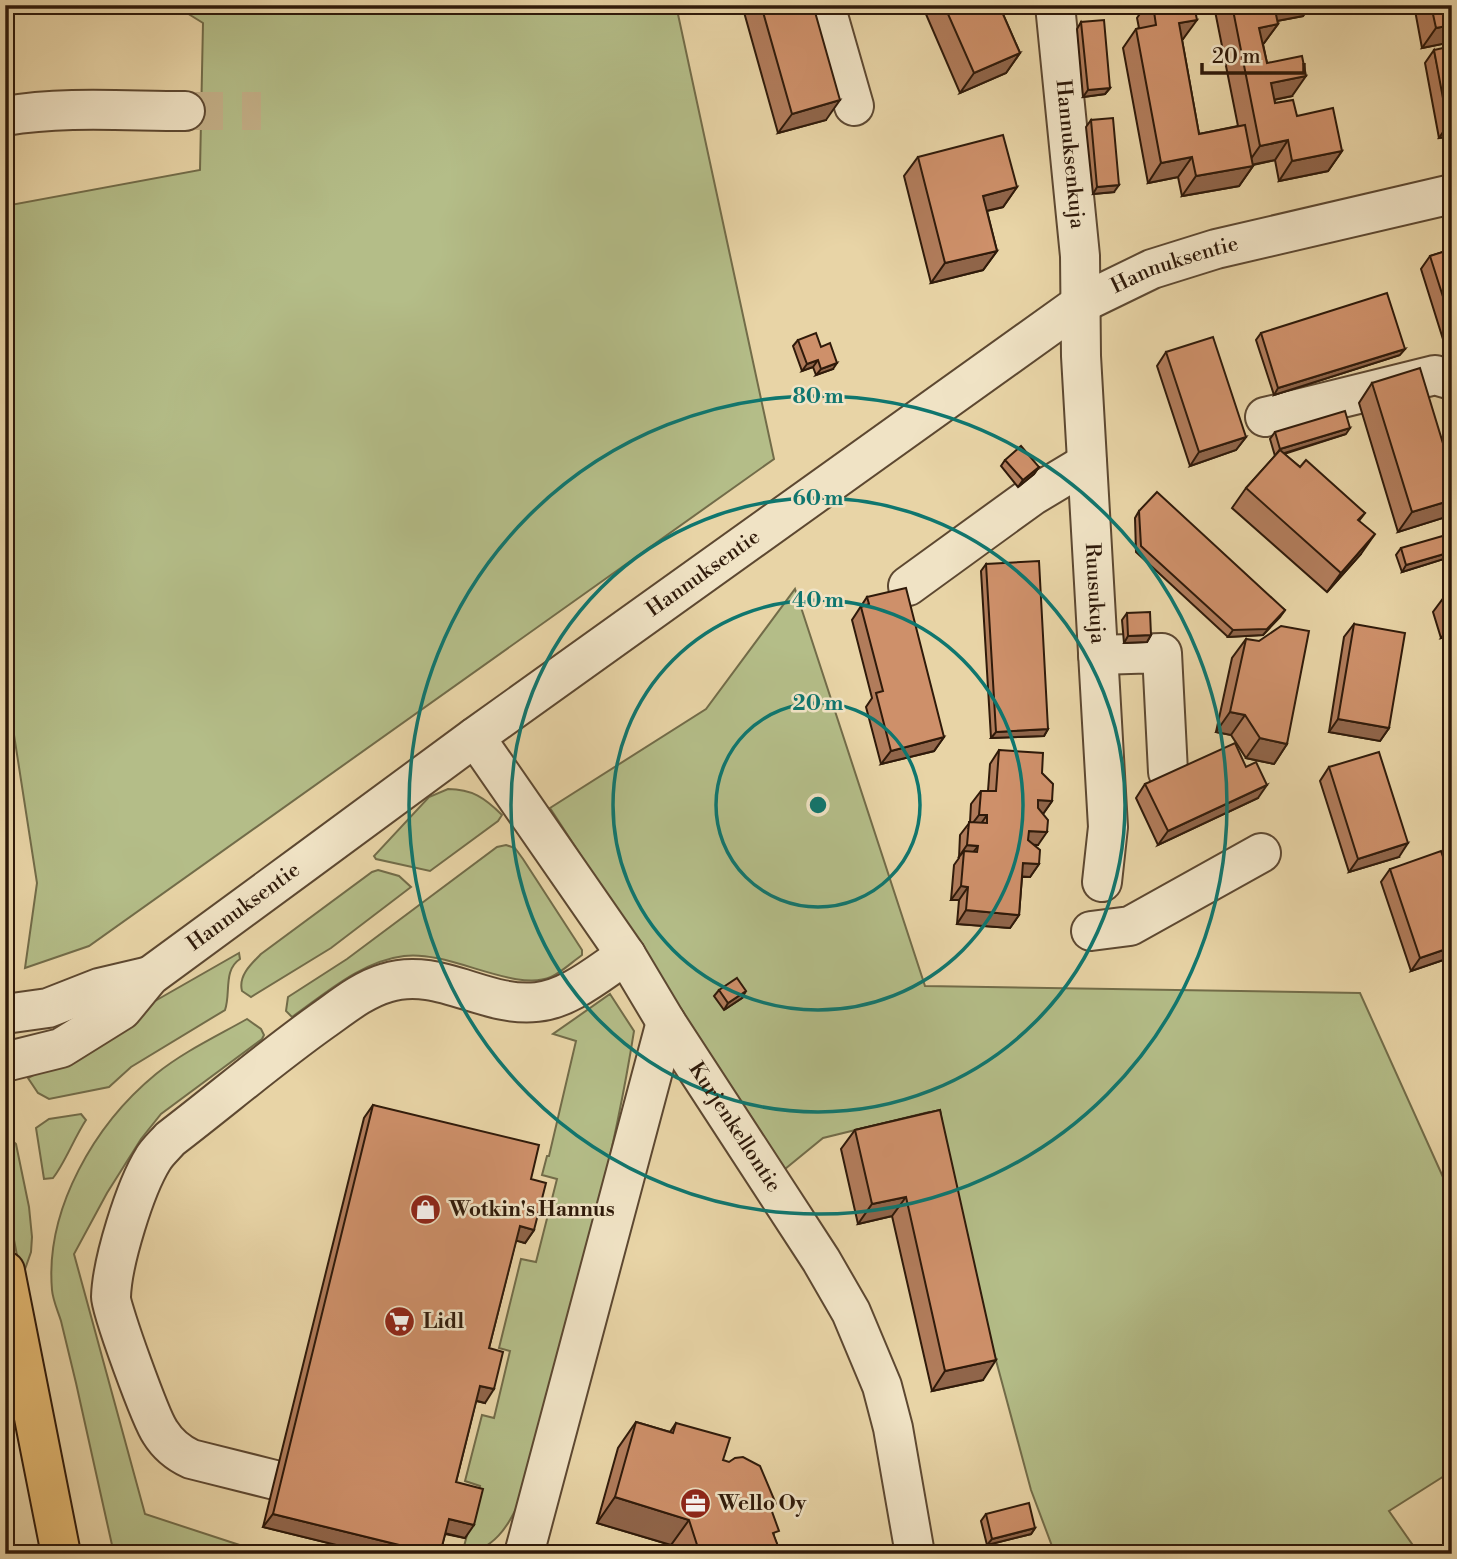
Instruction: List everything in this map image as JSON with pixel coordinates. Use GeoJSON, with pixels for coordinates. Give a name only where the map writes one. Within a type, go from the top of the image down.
{"type":"FeatureCollection","features":[{"type":"Feature","properties":{"kind":"main road"},"geometry":{"type":"LineString","coordinates":[[5,1271],[61,1554]]}},
{"type":"Feature","properties":{"kind":"street"},"geometry":{"type":"LineString","coordinates":[[825,5],[854,106]]}},
{"type":"Feature","properties":{"kind":"street","name":"Hannuksenkuja"},"geometry":{"type":"LineString","coordinates":[[1055,5],[1080,256],[1080,304]]}},
{"type":"Feature","properties":{"kind":"street"},"geometry":{"type":"LineString","coordinates":[[5,116],[92,111],[185,111]]}},
{"type":"Feature","properties":{"kind":"street","name":"Hannuksentie"},"geometry":{"type":"LineString","coordinates":[[5,1062],[61,1048],[122,1010],[150,976],[475,737],[1080,304],[1152,269],[1216,249],[1452,194]]}},
{"type":"Feature","properties":{"kind":"street","name":"Ruusukuja"},"geometry":{"type":"LineString","coordinates":[[1080,304],[1108,827],[1102,882]]}},
{"type":"Feature","properties":{"kind":"street"},"geometry":{"type":"LineString","coordinates":[[1265,417],[1435,375],[1452,380]]}},
{"type":"Feature","properties":{"kind":"street"},"geometry":{"type":"LineString","coordinates":[[908,586],[1032,496],[1087,463]]}},
{"type":"Feature","properties":{"kind":"street"},"geometry":{"type":"LineString","coordinates":[[1098,655],[1162,653],[1168,772]]}},
{"type":"Feature","properties":{"kind":"street","name":"Kurjenkellontie"},"geometry":{"type":"LineString","coordinates":[[475,737],[626,955],[666,1022],[821,1260],[868,1349],[882,1386],[893,1428],[915,1554]]}},
{"type":"Feature","properties":{"kind":"street"},"geometry":{"type":"LineString","coordinates":[[1091,932],[1130,926],[1261,853]]}},
{"type":"Feature","properties":{"kind":"street"},"geometry":{"type":"LineString","coordinates":[[275,1480],[180,1454],[158,1430],[148,1407],[111,1299],[122,1240],[142,1181],[153,1158],[170,1139],[290,1044],[357,997],[386,982],[432,979],[514,1002],[537,1002],[558,997],[626,955]]}},
{"type":"Feature","properties":{"kind":"street","name":"Hannuksentie"},"geometry":{"type":"LineString","coordinates":[[5,1014],[48,1008],[99,988],[150,976]]}},
{"type":"Feature","properties":{"kind":"street"},"geometry":{"type":"LineString","coordinates":[[524,1554],[666,1022]]}},
{"type":"Feature","properties":{"kind":"green space"},"geometry":{"type":"Polygon","coordinates":[[[174,5],[676,5],[774,459],[89,946],[25,968],[37,883],[5,677],[5,206],[200,170],[203,23],[174,5]]]}},
{"type":"Feature","properties":{"kind":"green space"},"geometry":{"type":"Polygon","coordinates":[[[795,589],[925,986],[1360,993],[1452,1197],[1452,1471],[1389,1511],[1419,1554],[1055,1554],[1031,1490],[929,1112],[823,1138],[785,1169],[550,808],[706,709],[795,589]]]}},
{"type":"Feature","properties":{"kind":"green space"},"geometry":{"type":"Polygon","coordinates":[[[448,789],[478,796],[502,815],[498,821],[430,871],[376,859],[374,856],[429,797],[448,789]]]}},
{"type":"Feature","properties":{"kind":"green space"},"geometry":{"type":"Polygon","coordinates":[[[506,845],[515,848],[523,859],[582,950],[582,955],[563,970],[551,977],[519,980],[441,959],[404,956],[359,971],[292,1017],[286,1011],[288,997],[347,959],[497,847],[506,845]]]}},
{"type":"Feature","properties":{"kind":"green space"},"geometry":{"type":"Polygon","coordinates":[[[378,870],[399,876],[411,887],[331,948],[251,997],[242,991],[244,975],[261,954],[378,870]]]}},
{"type":"Feature","properties":{"kind":"green space"},"geometry":{"type":"Polygon","coordinates":[[[239,953],[240,959],[229,975],[225,1010],[131,1067],[109,1087],[49,1099],[38,1093],[28,1078],[104,1037],[155,1001],[239,953]]]}},
{"type":"Feature","properties":{"kind":"green space"},"geometry":{"type":"Polygon","coordinates":[[[610,994],[634,1031],[612,1150],[583,1267],[520,1500],[511,1519],[498,1536],[483,1548],[462,1554],[480,1486],[465,1481],[482,1415],[494,1418],[510,1351],[499,1348],[521,1259],[536,1262],[557,1179],[542,1175],[549,1156],[576,1041],[553,1034],[610,994]]]}},
{"type":"Feature","properties":{"kind":"green space"},"geometry":{"type":"Polygon","coordinates":[[[247,1019],[261,1029],[264,1035],[262,1039],[161,1114],[141,1139],[107,1193],[74,1254],[145,1514],[267,1554],[114,1554],[53,1294],[52,1260],[57,1229],[78,1170],[113,1117],[156,1074],[247,1019]]]}},
{"type":"Feature","properties":{"kind":"green space"},"geometry":{"type":"Polygon","coordinates":[[[81,1114],[86,1120],[62,1165],[53,1178],[44,1179],[36,1128],[49,1119],[81,1114]]]}},
{"type":"Feature","properties":{"kind":"green space"},"geometry":{"type":"Polygon","coordinates":[[[5,1134],[16,1144],[29,1207],[31,1252],[24,1272],[20,1271],[5,1193],[5,1134]]]}},
{"type":"Feature","properties":{"kind":"building"},"geometry":{"type":"Polygon","coordinates":[[[761,5],[813,5],[840,100],[792,114],[761,5]]]}},
{"type":"Feature","properties":{"kind":"building"},"geometry":{"type":"Polygon","coordinates":[[[944,5],[999,5],[1020,53],[974,73],[944,5]]]}},
{"type":"Feature","properties":{"kind":"building"},"geometry":{"type":"Polygon","coordinates":[[[1153,5],[1194,5],[1197,20],[1179,23],[1199,134],[1245,125],[1253,166],[1196,176],[1192,157],[1161,163],[1136,29],[1156,25],[1153,5]]]}},
{"type":"Feature","properties":{"kind":"building"},"geometry":{"type":"Polygon","coordinates":[[[1232,5],[1274,5],[1278,24],[1259,28],[1267,63],[1302,56],[1306,76],[1271,83],[1275,103],[1293,100],[1297,116],[1333,108],[1342,151],[1292,161],[1288,140],[1260,146],[1232,5]]]}},
{"type":"Feature","properties":{"kind":"building"},"geometry":{"type":"Polygon","coordinates":[[[1431,5],[1452,5],[1452,25],[1436,28],[1431,5]]]}},
{"type":"Feature","properties":{"kind":"building"},"geometry":{"type":"Polygon","coordinates":[[[1104,20],[1110,88],[1088,90],[1081,22],[1104,20]]]}},
{"type":"Feature","properties":{"kind":"building"},"geometry":{"type":"Polygon","coordinates":[[[1452,46],[1452,124],[1448,125],[1434,50],[1452,46]]]}},
{"type":"Feature","properties":{"kind":"building"},"geometry":{"type":"Polygon","coordinates":[[[1113,118],[1119,185],[1097,187],[1091,120],[1113,118]]]}},
{"type":"Feature","properties":{"kind":"building"},"geometry":{"type":"Polygon","coordinates":[[[1003,135],[1017,187],[983,196],[997,251],[945,263],[918,157],[1003,135]]]}},
{"type":"Feature","properties":{"kind":"building"},"geometry":{"type":"Polygon","coordinates":[[[1452,249],[1452,325],[1430,256],[1452,249]]]}},
{"type":"Feature","properties":{"kind":"building"},"geometry":{"type":"Polygon","coordinates":[[[1387,293],[1405,349],[1278,388],[1261,333],[1387,293]]]}},
{"type":"Feature","properties":{"kind":"building"},"geometry":{"type":"Polygon","coordinates":[[[816,333],[821,347],[830,343],[837,363],[821,369],[818,360],[807,364],[798,340],[816,333]]]}},
{"type":"Feature","properties":{"kind":"building"},"geometry":{"type":"Polygon","coordinates":[[[1213,337],[1246,437],[1199,452],[1166,352],[1213,337]]]}},
{"type":"Feature","properties":{"kind":"building"},"geometry":{"type":"Polygon","coordinates":[[[1420,368],[1452,473],[1452,500],[1412,512],[1372,383],[1420,368]]]}},
{"type":"Feature","properties":{"kind":"building"},"geometry":{"type":"Polygon","coordinates":[[[1345,411],[1350,428],[1280,449],[1275,432],[1345,411]]]}},
{"type":"Feature","properties":{"kind":"building"},"geometry":{"type":"Polygon","coordinates":[[[1021,446],[1039,467],[1023,480],[1005,460],[1021,446]]]}},
{"type":"Feature","properties":{"kind":"building"},"geometry":{"type":"Polygon","coordinates":[[[1280,450],[1300,467],[1306,460],[1365,513],[1358,520],[1375,534],[1341,573],[1246,488],[1280,450]]]}},
{"type":"Feature","properties":{"kind":"building"},"geometry":{"type":"Polygon","coordinates":[[[1157,492],[1285,610],[1267,629],[1233,630],[1141,546],[1139,511],[1157,492]]]}},
{"type":"Feature","properties":{"kind":"building"},"geometry":{"type":"Polygon","coordinates":[[[1446,535],[1451,552],[1406,565],[1401,548],[1446,535]]]}},
{"type":"Feature","properties":{"kind":"building"},"geometry":{"type":"Polygon","coordinates":[[[1039,561],[1048,729],[996,732],[986,564],[1039,561]]]}},
{"type":"Feature","properties":{"kind":"building"},"geometry":{"type":"Polygon","coordinates":[[[906,588],[944,737],[891,751],[876,693],[883,691],[861,607],[869,604],[867,597],[906,588]]]}},
{"type":"Feature","properties":{"kind":"building"},"geometry":{"type":"Polygon","coordinates":[[[1452,591],[1452,609],[1447,593],[1452,591]]]}},
{"type":"Feature","properties":{"kind":"building"},"geometry":{"type":"Polygon","coordinates":[[[1150,612],[1151,635],[1128,636],[1127,613],[1150,612]]]}},
{"type":"Feature","properties":{"kind":"building"},"geometry":{"type":"Polygon","coordinates":[[[1354,624],[1405,633],[1389,728],[1338,719],[1354,624]]]}},
{"type":"Feature","properties":{"kind":"building"},"geometry":{"type":"Polygon","coordinates":[[[1281,626],[1309,631],[1287,744],[1260,738],[1245,715],[1230,712],[1246,639],[1259,641],[1281,626]]]}},
{"type":"Feature","properties":{"kind":"building"},"geometry":{"type":"Polygon","coordinates":[[[1235,743],[1246,767],[1256,762],[1267,785],[1168,831],[1145,784],[1235,743]]]}},
{"type":"Feature","properties":{"kind":"building"},"geometry":{"type":"Polygon","coordinates":[[[999,750],[1043,753],[1042,773],[1053,784],[1052,801],[1038,800],[1038,808],[1048,820],[1047,832],[1029,831],[1028,840],[1040,850],[1039,864],[1023,863],[1019,915],[966,910],[968,887],[961,886],[964,851],[977,852],[978,846],[967,845],[969,822],[987,823],[987,815],[979,815],[981,791],[996,791],[999,750]]]}},
{"type":"Feature","properties":{"kind":"building"},"geometry":{"type":"Polygon","coordinates":[[[1379,752],[1408,843],[1358,859],[1329,767],[1379,752]]]}},
{"type":"Feature","properties":{"kind":"building"},"geometry":{"type":"Polygon","coordinates":[[[1441,851],[1452,883],[1452,947],[1420,958],[1390,869],[1441,851]]]}},
{"type":"Feature","properties":{"kind":"building"},"geometry":{"type":"Polygon","coordinates":[[[737,978],[746,991],[728,1003],[719,990],[737,978]]]}},
{"type":"Feature","properties":{"kind":"building"},"geometry":{"type":"Polygon","coordinates":[[[373,1105],[539,1145],[531,1179],[546,1183],[534,1230],[520,1226],[489,1348],[503,1352],[494,1389],[480,1386],[456,1482],[483,1489],[474,1525],[449,1519],[440,1554],[273,1514],[373,1105]]]}},
{"type":"Feature","properties":{"kind":"building"},"geometry":{"type":"Polygon","coordinates":[[[940,1110],[996,1360],[945,1371],[906,1197],[872,1204],[855,1130],[940,1110]]]}},
{"type":"Feature","properties":{"kind":"building"},"geometry":{"type":"Polygon","coordinates":[[[636,1422],[673,1433],[676,1423],[730,1438],[723,1460],[729,1462],[743,1457],[760,1466],[776,1504],[770,1506],[779,1531],[773,1533],[781,1554],[700,1554],[689,1520],[615,1497],[636,1422]]]}},
{"type":"Feature","properties":{"kind":"building"},"geometry":{"type":"Polygon","coordinates":[[[1029,1503],[1035,1528],[992,1539],[986,1514],[1029,1503]]]}},
{"type":"Feature","properties":{"kind":"tunnel"},"geometry":{"type":"LineString","coordinates":[[185,111],[261,111]]}},
{"type":"Feature","properties":{"kind":"place","name":"Wotkin's Hannus"},"geometry":{"type":"Point","coordinates":[426,1210]}},
{"type":"Feature","properties":{"kind":"place","name":"Lidl"},"geometry":{"type":"Point","coordinates":[400,1322]}},
{"type":"Feature","properties":{"kind":"place","name":"Wello Oy"},"geometry":{"type":"Point","coordinates":[695,1504]}}]}
